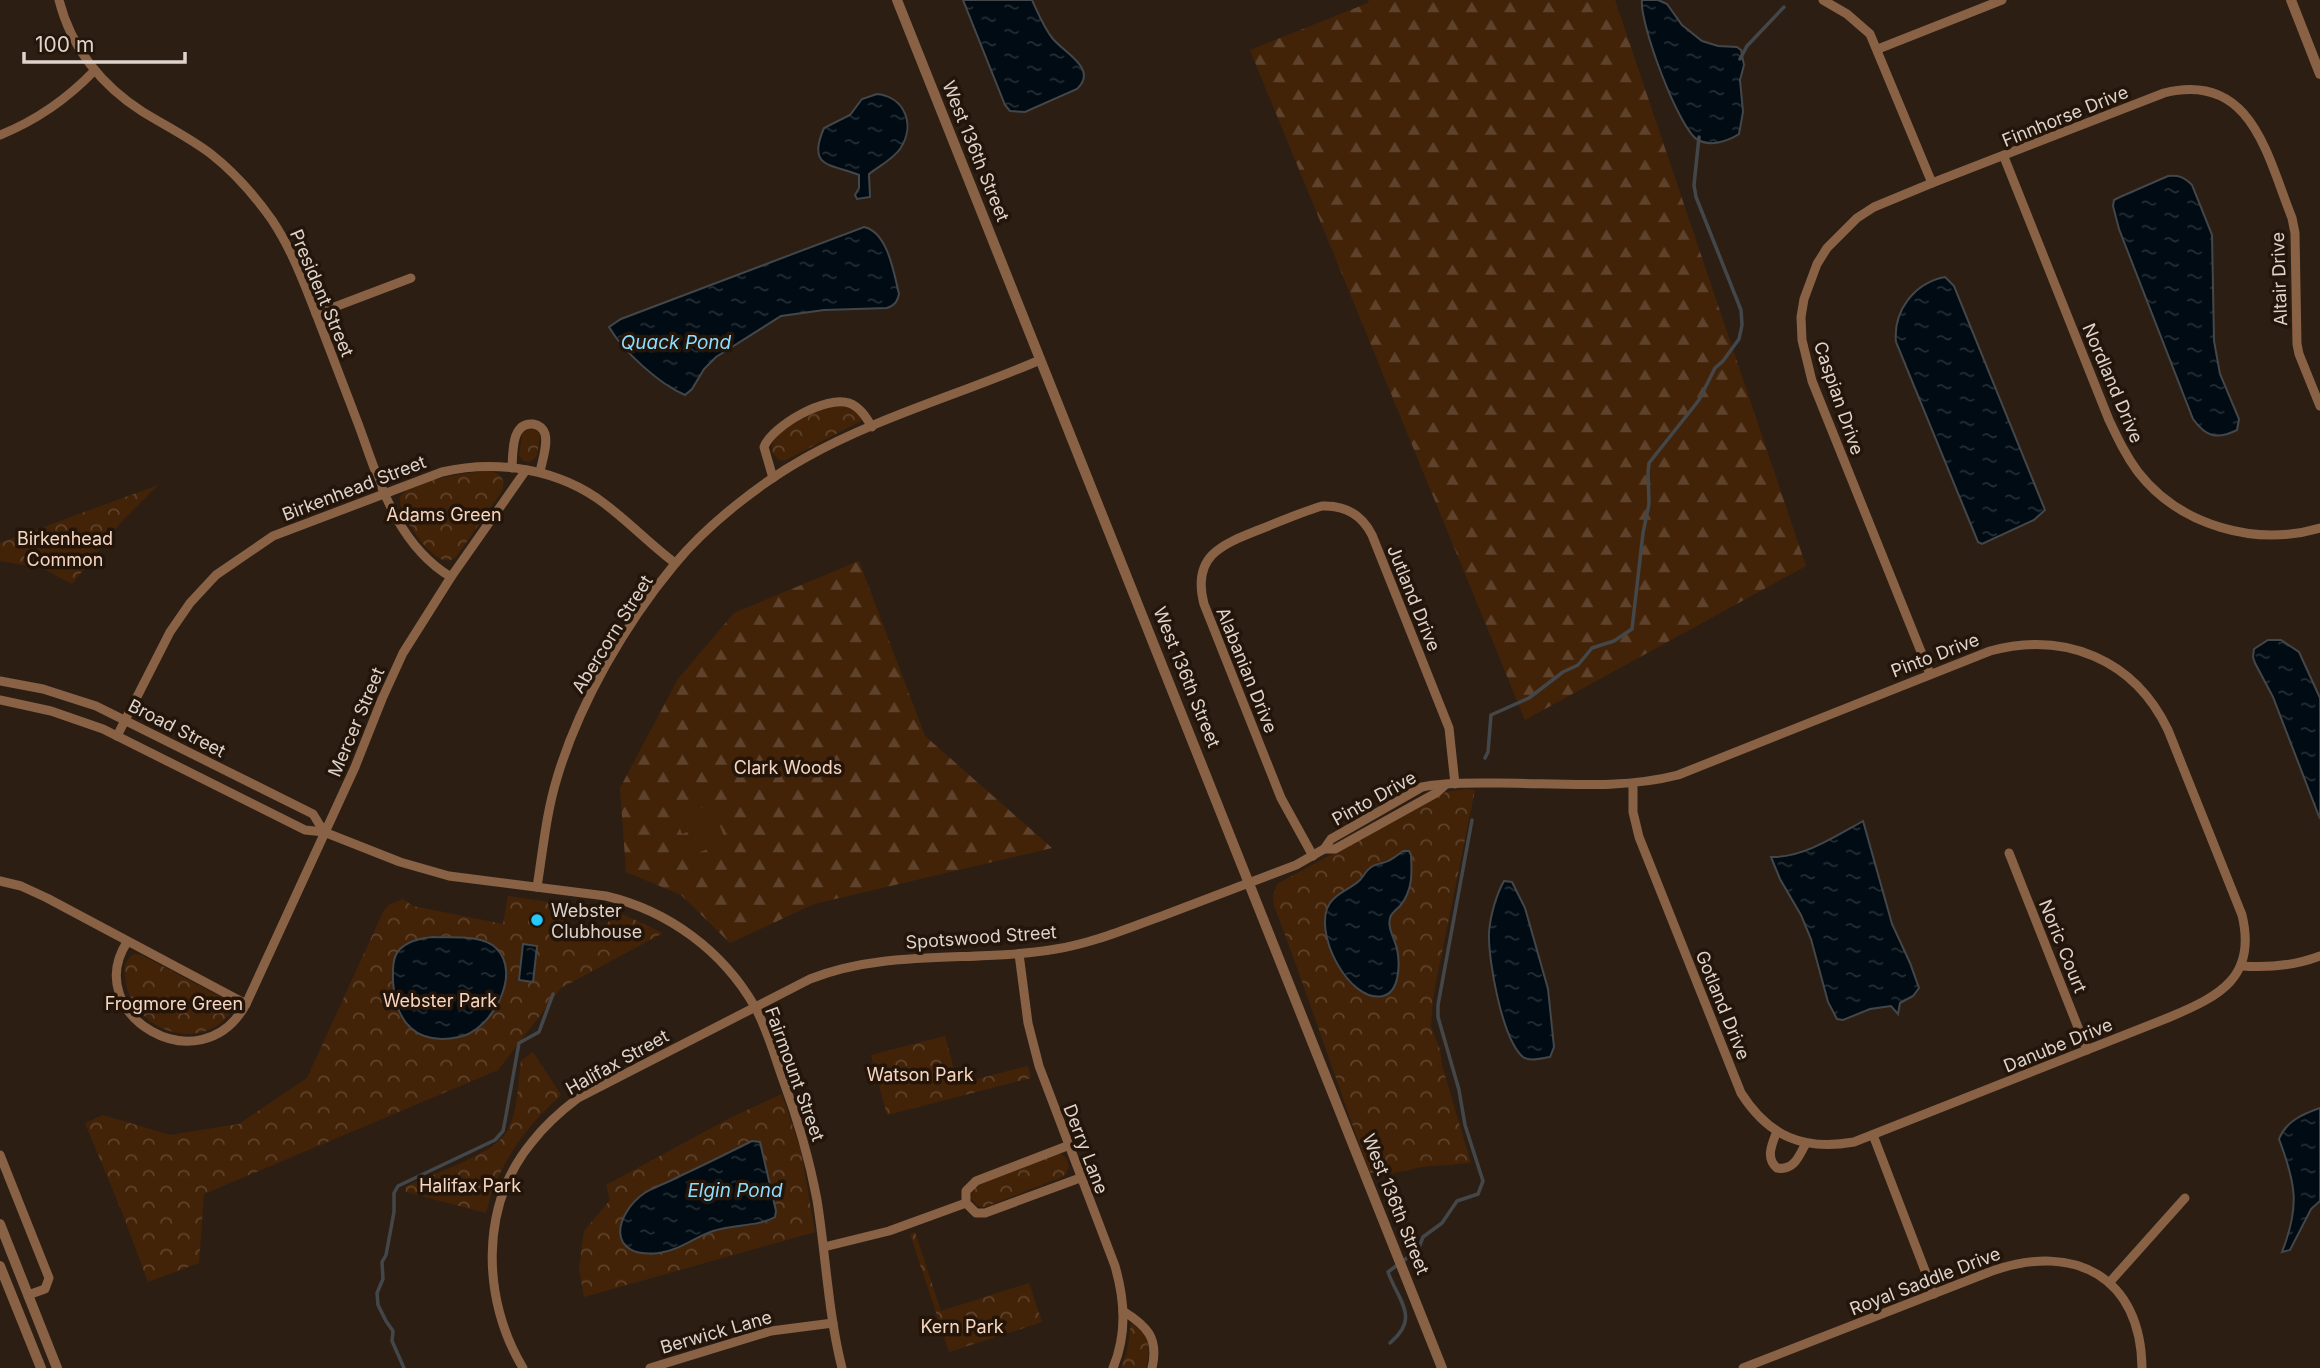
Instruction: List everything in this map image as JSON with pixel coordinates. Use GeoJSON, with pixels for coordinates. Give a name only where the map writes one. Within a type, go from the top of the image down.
{"type":"FeatureCollection","features":[{"type":"Feature","properties":{"kind":"street","name":"President Street"},"geometry":{"type":"LineString","coordinates":[[60,0],[75,41],[94,71],[130,103],[211,155],[242,183],[272,220],[283,238],[316,314],[384,493],[399,523],[414,544],[451,577]]}},
{"type":"Feature","properties":{"kind":"street","name":"West 136th Street"},"geometry":{"type":"LineString","coordinates":[[897,0],[1442,1368]]}},
{"type":"Feature","properties":{"kind":"street"},"geometry":{"type":"LineString","coordinates":[[1823,0],[1861,24],[1870,34],[1932,183]]}},
{"type":"Feature","properties":{"kind":"street"},"geometry":{"type":"LineString","coordinates":[[1878,49],[2002,0]]}},
{"type":"Feature","properties":{"kind":"street"},"geometry":{"type":"LineString","coordinates":[[2291,0],[2320,74]]}},
{"type":"Feature","properties":{"kind":"street"},"geometry":{"type":"LineString","coordinates":[[0,135],[44,112],[94,71]]}},
{"type":"Feature","properties":{"kind":"street","name":"Finnhorse Drive"},"geometry":{"type":"LineString","coordinates":[[1932,183],[2164,93],[2194,88],[2212,91]]}},
{"type":"Feature","properties":{"kind":"street","name":"Altair Drive"},"geometry":{"type":"LineString","coordinates":[[2212,91],[2230,101],[2255,125],[2292,219],[2295,233],[2297,344],[2320,406]]}},
{"type":"Feature","properties":{"kind":"street","name":"Nordland Drive"},"geometry":{"type":"LineString","coordinates":[[2004,157],[2109,420],[2123,449],[2139,473],[2174,505],[2195,517],[2233,531],[2273,535],[2320,528]]}},
{"type":"Feature","properties":{"kind":"street","name":"Caspian Drive"},"geometry":{"type":"LineString","coordinates":[[1930,674],[1812,381],[1802,340],[1801,317],[1804,299],[1817,264],[1841,233],[1874,207],[1932,183]]}},
{"type":"Feature","properties":{"kind":"street"},"geometry":{"type":"LineString","coordinates":[[316,314],[411,278]]}},
{"type":"Feature","properties":{"kind":"street","name":"Abercorn Street"},"geometry":{"type":"LineString","coordinates":[[537,887],[550,805],[565,752],[576,725],[624,637],[675,563],[730,512],[773,478],[807,457],[872,427],[1041,360]]}},
{"type":"Feature","properties":{"kind":"street"},"geometry":{"type":"LineString","coordinates":[[773,478],[764,447],[773,434],[787,423],[823,404],[840,401],[855,406],[872,427]]}},
{"type":"Feature","properties":{"kind":"street"},"geometry":{"type":"LineString","coordinates":[[512,468],[516,436],[523,425],[539,425],[546,437],[540,472]]}},
{"type":"Feature","properties":{"kind":"street","name":"Birkenhead Street"},"geometry":{"type":"LineString","coordinates":[[117,736],[170,632],[190,603],[216,575],[273,536],[384,493],[459,468],[498,466],[540,472],[572,484],[603,502],[675,563]]}},
{"type":"Feature","properties":{"kind":"street","name":"Mercer Street"},"geometry":{"type":"LineString","coordinates":[[127,942],[118,958],[117,972],[122,997],[136,1021],[157,1036],[184,1042],[210,1038],[237,1019],[355,767],[403,653],[451,577],[526,470]]}},
{"type":"Feature","properties":{"kind":"street","name":"Jutland Drive"},"geometry":{"type":"LineString","coordinates":[[1272,525],[1314,509],[1331,506],[1356,514],[1368,527],[1449,728],[1455,784]]}},
{"type":"Feature","properties":{"kind":"street","name":"Alabanian Drive"},"geometry":{"type":"LineString","coordinates":[[1272,525],[1221,547],[1204,567],[1200,584],[1204,604],[1281,798],[1313,856]]}},
{"type":"Feature","properties":{"kind":"street","name":"Pinto Drive"},"geometry":{"type":"LineString","coordinates":[[1250,882],[1313,856],[1324,849],[1331,839],[1422,787],[1433,784],[1633,783],[1678,775],[1990,651],[2025,643],[2044,643],[2091,655],[2105,662],[2135,683],[2155,706],[2168,730],[2236,896],[2246,931],[2242,966]]}},
{"type":"Feature","properties":{"kind":"street","name":"Broad Street"},"geometry":{"type":"LineString","coordinates":[[0,681],[43,689],[126,719],[313,814],[324,832]]}},
{"type":"Feature","properties":{"kind":"street","name":"Broad Street"},"geometry":{"type":"LineString","coordinates":[[0,701],[51,711],[103,729],[305,830],[324,832],[400,862],[449,876],[537,887]]}},
{"type":"Feature","properties":{"kind":"street","name":"Gotland Drive"},"geometry":{"type":"LineString","coordinates":[[1633,783],[1633,812],[1639,837],[1741,1093],[1759,1116],[1777,1131],[1806,1143],[1827,1146],[1854,1142],[1873,1135]]}},
{"type":"Feature","properties":{"kind":"street","name":"Noric Court"},"geometry":{"type":"LineString","coordinates":[[2009,853],[2087,1050]]}},
{"type":"Feature","properties":{"kind":"street"},"geometry":{"type":"LineString","coordinates":[[0,881],[20,886],[47,898],[246,1004]]}},
{"type":"Feature","properties":{"kind":"street","name":"Spotswood Street"},"geometry":{"type":"LineString","coordinates":[[755,1007],[810,979],[849,965],[913,957],[1019,954],[1058,948],[1115,933],[1250,882]]}},
{"type":"Feature","properties":{"kind":"street","name":"Fairmount Street"},"geometry":{"type":"LineString","coordinates":[[537,887],[626,901],[671,922],[691,934],[721,962],[755,1007],[791,1099],[804,1141],[824,1247],[832,1323],[842,1368]]}},
{"type":"Feature","properties":{"kind":"street","name":"Derry Lane"},"geometry":{"type":"LineString","coordinates":[[1019,954],[1033,1047],[1067,1146],[1115,1266],[1124,1311],[1118,1355],[1113,1368]]}},
{"type":"Feature","properties":{"kind":"street"},"geometry":{"type":"LineString","coordinates":[[2242,966],[2270,968],[2302,963],[2320,956]]}},
{"type":"Feature","properties":{"kind":"street","name":"Danube Drive"},"geometry":{"type":"LineString","coordinates":[[1873,1135],[2207,1002],[2219,993],[2242,966]]}},
{"type":"Feature","properties":{"kind":"street","name":"Halifax Street"},"geometry":{"type":"LineString","coordinates":[[523,1368],[504,1330],[494,1287],[492,1263],[498,1209],[530,1144],[545,1126],[578,1098],[755,1007]]}},
{"type":"Feature","properties":{"kind":"street"},"geometry":{"type":"LineString","coordinates":[[1777,1131],[1770,1157],[1777,1168],[1786,1170],[1795,1163],[1806,1143]]}},
{"type":"Feature","properties":{"kind":"street"},"geometry":{"type":"LineString","coordinates":[[1873,1135],[1934,1294]]}},
{"type":"Feature","properties":{"kind":"street"},"geometry":{"type":"LineString","coordinates":[[1067,1146],[976,1181],[966,1191],[966,1203],[976,1213],[985,1213],[1080,1178]]}},
{"type":"Feature","properties":{"kind":"street"},"geometry":{"type":"LineString","coordinates":[[0,1155],[49,1278],[47,1287],[29,1295]]}},
{"type":"Feature","properties":{"kind":"street"},"geometry":{"type":"LineString","coordinates":[[2109,1283],[2185,1198]]}},
{"type":"Feature","properties":{"kind":"street"},"geometry":{"type":"LineString","coordinates":[[824,1247],[889,1231],[966,1203]]}},
{"type":"Feature","properties":{"kind":"street"},"geometry":{"type":"LineString","coordinates":[[0,1224],[57,1368]]}},
{"type":"Feature","properties":{"kind":"street","name":"Royal Saddle Drive"},"geometry":{"type":"LineString","coordinates":[[1743,1368],[2008,1265],[2041,1259],[2074,1264],[2109,1283],[2123,1297],[2139,1333],[2142,1368]]}},
{"type":"Feature","properties":{"kind":"street"},"geometry":{"type":"LineString","coordinates":[[0,1266],[41,1368]]}},
{"type":"Feature","properties":{"kind":"street"},"geometry":{"type":"LineString","coordinates":[[1124,1311],[1147,1329],[1152,1345],[1152,1368]]}},
{"type":"Feature","properties":{"kind":"street","name":"Berwick Lane"},"geometry":{"type":"LineString","coordinates":[[650,1368],[771,1331],[832,1323]]}},
{"type":"Feature","properties":{"kind":"green space"},"geometry":{"type":"Polygon","coordinates":[[[1369,0],[1615,0],[1806,566],[1525,720],[1250,50],[1368,3],[1369,0]]]}},
{"type":"Feature","properties":{"kind":"green space"},"geometry":{"type":"Polygon","coordinates":[[[831,405],[854,410],[861,421],[788,459],[781,461],[772,453],[777,436],[784,429],[831,405]]]}},
{"type":"Feature","properties":{"kind":"green space"},"geometry":{"type":"Polygon","coordinates":[[[533,427],[540,435],[537,456],[530,462],[523,461],[519,455],[523,430],[533,427]]]}},
{"type":"Feature","properties":{"kind":"green space","name":"Adams Green"},"geometry":{"type":"Polygon","coordinates":[[[489,471],[502,478],[502,491],[456,557],[444,560],[437,557],[408,522],[400,496],[407,490],[429,481],[489,471]]]}},
{"type":"Feature","properties":{"kind":"green space","name":"Birkenhead Common"},"geometry":{"type":"Polygon","coordinates":[[[158,485],[123,520],[72,584],[42,568],[0,561],[0,543],[158,485]]]}},
{"type":"Feature","properties":{"kind":"green space","name":"Clark Woods"},"geometry":{"type":"Polygon","coordinates":[[[859,561],[925,736],[1052,848],[814,904],[730,943],[681,895],[626,872],[620,788],[678,679],[734,613],[859,561]]]}},
{"type":"Feature","properties":{"kind":"green space"},"geometry":{"type":"Polygon","coordinates":[[[1475,790],[1433,997],[1431,1026],[1471,1163],[1422,1167],[1384,1175],[1370,1173],[1274,906],[1273,896],[1277,884],[1446,792],[1475,790]]]}},
{"type":"Feature","properties":{"kind":"green space"},"geometry":{"type":"Polygon","coordinates":[[[712,804],[718,820],[682,834],[676,818],[712,804]]]}},
{"type":"Feature","properties":{"kind":"green space"},"geometry":{"type":"Polygon","coordinates":[[[720,826],[726,842],[690,856],[684,839],[720,826]]]}},
{"type":"Feature","properties":{"kind":"green space","name":"Webster Park"},"geometry":{"type":"Polygon","coordinates":[[[508,896],[556,903],[566,927],[597,934],[618,912],[663,933],[561,988],[498,1070],[204,1194],[199,1263],[148,1282],[85,1123],[103,1115],[170,1135],[239,1124],[307,1078],[384,910],[390,904],[403,899],[413,906],[503,924],[508,896]]]}},
{"type":"Feature","properties":{"kind":"green space","name":"Frogmore Green"},"geometry":{"type":"Polygon","coordinates":[[[134,954],[141,955],[223,998],[229,1003],[231,1012],[218,1025],[202,1032],[185,1034],[168,1031],[153,1023],[139,1011],[130,995],[125,977],[127,961],[134,954]]]}},
{"type":"Feature","properties":{"kind":"green space","name":"Watson Park"},"geometry":{"type":"Polygon","coordinates":[[[945,1036],[958,1084],[1028,1066],[1031,1078],[887,1115],[871,1055],[945,1036]]]}},
{"type":"Feature","properties":{"kind":"green space","name":"Halifax Park"},"geometry":{"type":"Polygon","coordinates":[[[533,1052],[561,1095],[536,1120],[514,1148],[497,1179],[486,1213],[406,1192],[405,1187],[477,1156],[501,1139],[514,1114],[521,1061],[533,1052]]]}},
{"type":"Feature","properties":{"kind":"green space"},"geometry":{"type":"Polygon","coordinates":[[[782,1094],[801,1151],[815,1232],[584,1297],[579,1269],[584,1231],[610,1200],[606,1185],[732,1117],[782,1094]]]}},
{"type":"Feature","properties":{"kind":"green space"},"geometry":{"type":"Polygon","coordinates":[[[1059,1153],[1066,1158],[1068,1164],[1062,1177],[985,1207],[977,1206],[971,1198],[973,1186],[1059,1153]]]}},
{"type":"Feature","properties":{"kind":"green space","name":"Kern Park"},"geometry":{"type":"Polygon","coordinates":[[[915,1232],[941,1311],[1029,1283],[1042,1322],[949,1352],[910,1234],[915,1232]]]}},
{"type":"Feature","properties":{"kind":"green space"},"geometry":{"type":"Polygon","coordinates":[[[1131,1323],[1142,1331],[1148,1342],[1146,1368],[1121,1368],[1127,1352],[1131,1323]]]}},
{"type":"Feature","properties":{"kind":"water"},"geometry":{"type":"Polygon","coordinates":[[[963,0],[1032,0],[1050,35],[1082,68],[1083,82],[1077,89],[1025,112],[1010,111],[1005,105],[963,0]]]}},
{"type":"Feature","properties":{"kind":"water"},"geometry":{"type":"Polygon","coordinates":[[[1642,0],[1658,0],[1667,4],[1682,25],[1702,41],[1741,50],[1744,65],[1740,80],[1743,112],[1739,134],[1725,141],[1708,143],[1698,140],[1690,132],[1671,97],[1653,51],[1642,0]]]}},
{"type":"Feature","properties":{"kind":"water"},"geometry":{"type":"Polygon","coordinates":[[[877,94],[895,100],[901,106],[907,122],[907,131],[897,153],[869,174],[870,197],[857,199],[855,195],[859,188],[859,175],[825,163],[818,151],[819,141],[824,128],[850,115],[862,99],[877,94]]]}},
{"type":"Feature","properties":{"kind":"water"},"geometry":{"type":"Polygon","coordinates":[[[2168,176],[2181,177],[2192,185],[2212,235],[2214,341],[2220,374],[2239,419],[2237,430],[2224,435],[2207,433],[2193,419],[2119,229],[2113,206],[2114,200],[2168,176]]]}},
{"type":"Feature","properties":{"kind":"water","name":"Quack Pond"},"geometry":{"type":"Polygon","coordinates":[[[864,227],[879,237],[889,255],[899,294],[894,304],[887,308],[824,310],[781,316],[716,357],[685,395],[642,366],[609,327],[621,319],[864,227]]]}},
{"type":"Feature","properties":{"kind":"water"},"geometry":{"type":"Polygon","coordinates":[[[1945,277],[1954,286],[2045,510],[2034,520],[1982,544],[1978,542],[1896,342],[1898,320],[1908,300],[1924,285],[1945,277]]]}},
{"type":"Feature","properties":{"kind":"water"},"geometry":{"type":"Polygon","coordinates":[[[2268,640],[2281,640],[2299,652],[2320,698],[2320,819],[2273,697],[2253,657],[2254,649],[2268,640]]]}},
{"type":"Feature","properties":{"kind":"water"},"geometry":{"type":"Polygon","coordinates":[[[1863,821],[1892,924],[1919,988],[1913,996],[1900,1003],[1898,1014],[1891,1006],[1870,1009],[1843,1020],[1837,1019],[1828,1002],[1811,939],[1771,857],[1807,850],[1863,821]]]}},
{"type":"Feature","properties":{"kind":"water"},"geometry":{"type":"Polygon","coordinates":[[[1403,851],[1409,851],[1411,855],[1411,881],[1404,900],[1389,922],[1398,955],[1398,976],[1389,993],[1383,996],[1370,995],[1358,989],[1337,963],[1325,930],[1325,915],[1333,899],[1361,879],[1370,868],[1403,851]]]}},
{"type":"Feature","properties":{"kind":"water"},"geometry":{"type":"Polygon","coordinates":[[[1504,881],[1512,882],[1525,908],[1548,989],[1554,1047],[1550,1057],[1526,1058],[1515,1048],[1498,998],[1489,933],[1494,906],[1504,881]]]}},
{"type":"Feature","properties":{"kind":"water"},"geometry":{"type":"Polygon","coordinates":[[[433,937],[483,941],[496,948],[503,959],[505,986],[500,1000],[482,1024],[471,1033],[459,1037],[431,1038],[420,1034],[403,1019],[398,1008],[393,981],[397,953],[411,942],[433,937]]]}},
{"type":"Feature","properties":{"kind":"water"},"geometry":{"type":"Polygon","coordinates":[[[523,944],[537,946],[533,982],[519,980],[523,944]]]}},
{"type":"Feature","properties":{"kind":"water"},"geometry":{"type":"Polygon","coordinates":[[[2320,1108],[2320,1201],[2311,1209],[2290,1250],[2282,1252],[2292,1221],[2294,1195],[2279,1139],[2291,1123],[2320,1108]]]}},
{"type":"Feature","properties":{"kind":"water","name":"Elgin Pond"},"geometry":{"type":"Polygon","coordinates":[[[752,1141],[760,1142],[776,1211],[775,1217],[713,1231],[673,1250],[659,1253],[642,1253],[630,1249],[623,1242],[620,1233],[627,1212],[646,1192],[752,1141]]]}},
{"type":"Feature","properties":{"kind":"waterway"},"geometry":{"type":"LineString","coordinates":[[1740,59],[1747,46],[1784,7]]}},
{"type":"Feature","properties":{"kind":"waterway"},"geometry":{"type":"LineString","coordinates":[[1485,758],[1488,752],[1491,715],[1529,698],[1563,672],[1578,665],[1592,648],[1614,641],[1632,629],[1649,504],[1649,463],[1699,400],[1715,368],[1739,339],[1741,310],[1696,197],[1694,185],[1699,137]]}},
{"type":"Feature","properties":{"kind":"waterway"},"geometry":{"type":"LineString","coordinates":[[1390,1343],[1399,1334],[1406,1317],[1388,1272],[1418,1250],[1423,1237],[1442,1223],[1457,1201],[1478,1194],[1483,1181],[1465,1125],[1459,1090],[1438,1017],[1472,820]]}},
{"type":"Feature","properties":{"kind":"waterway"},"geometry":{"type":"LineString","coordinates":[[404,1368],[392,1341],[393,1331],[378,1305],[377,1293],[383,1279],[382,1262],[386,1255],[394,1212],[394,1193],[398,1186],[495,1140],[503,1131],[519,1043],[539,1032],[553,994]]}},
{"type":"Feature","properties":{"kind":"place","name":"Webster Clubhouse"},"geometry":{"type":"Point","coordinates":[537,920]}}]}
